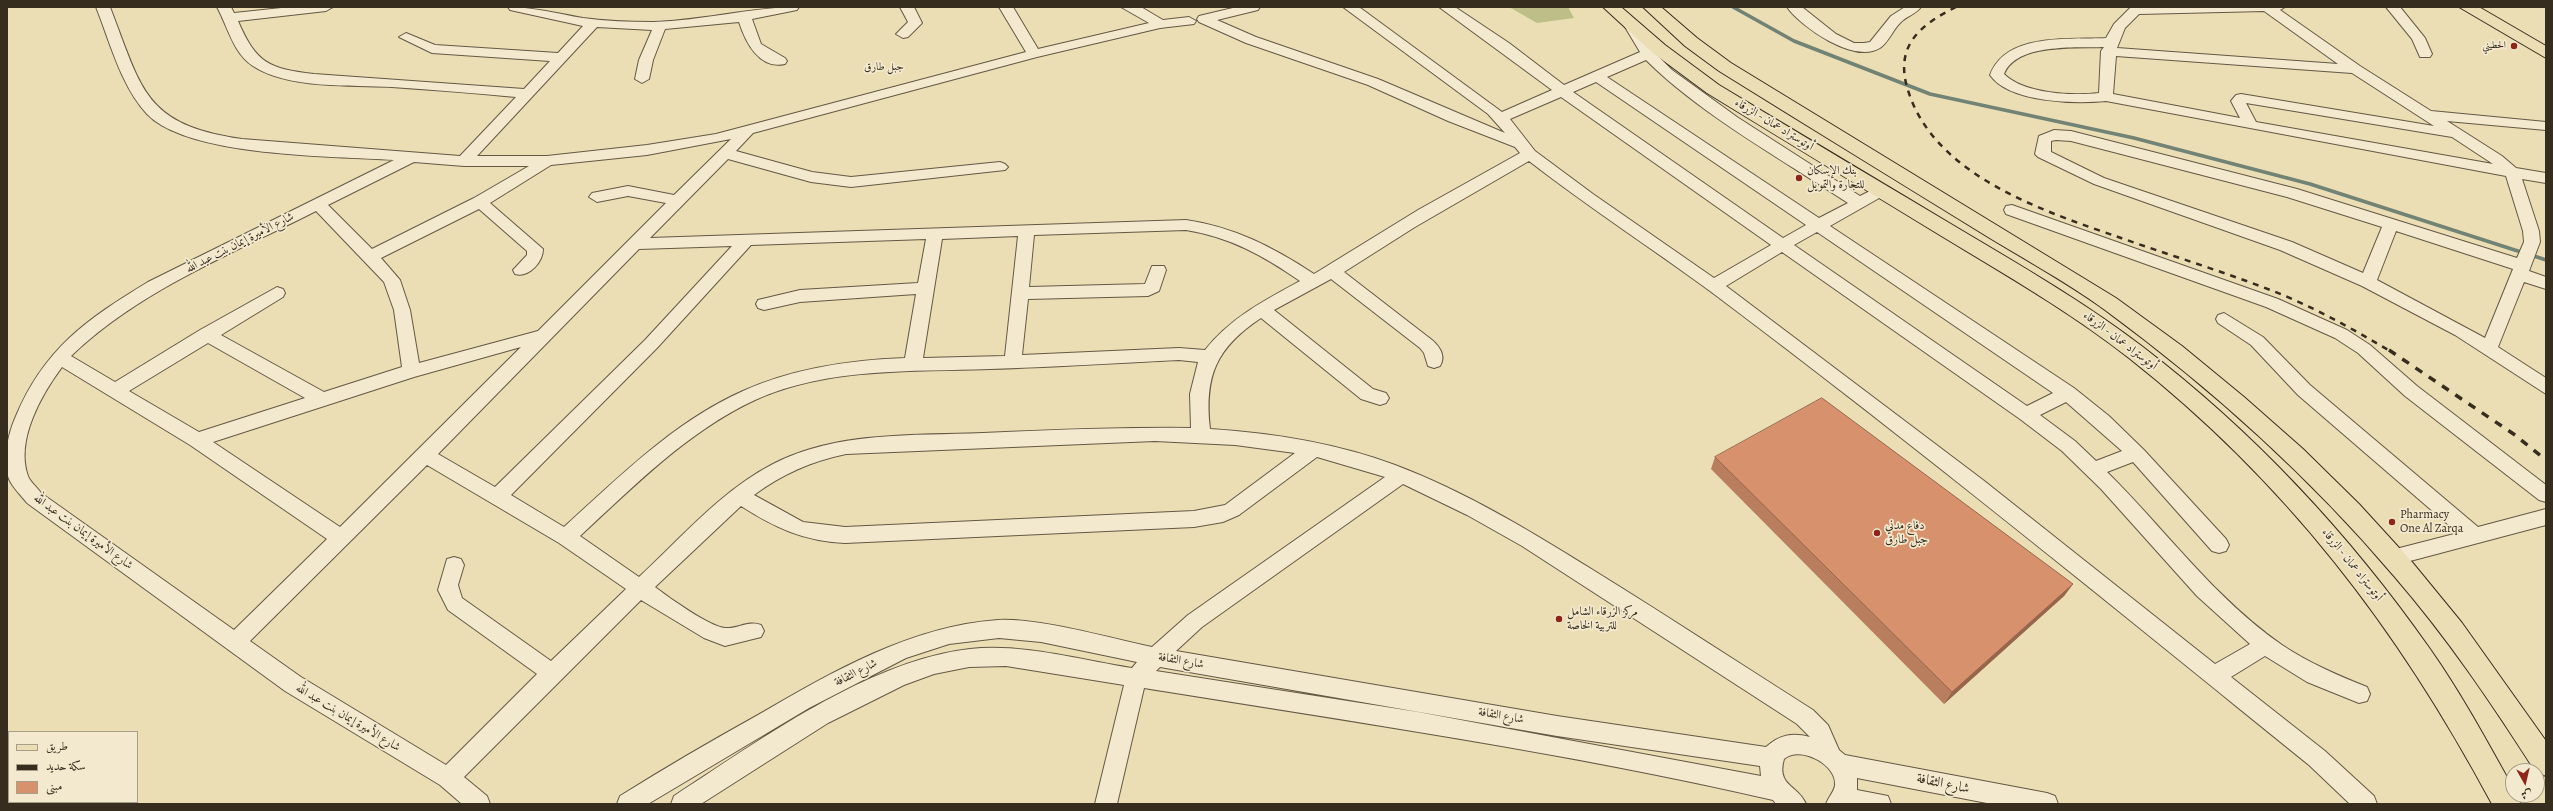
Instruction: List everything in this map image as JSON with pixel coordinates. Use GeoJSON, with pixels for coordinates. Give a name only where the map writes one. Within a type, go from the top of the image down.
{"type":"FeatureCollection","features":[{"type":"Feature","properties":{"kind":"main road","name":"أوتوستراد عمان - الزرقاء"},"geometry":{"type":"LineString","coordinates":[[1611,7],[1632,27],[1653,52],[1883,190],[2094,321],[2186,392],[2248,451],[2320,526],[2385,605],[2443,688],[2507,804]]}},
{"type":"Feature","properties":{"kind":"main road","name":"أوتوستراد عمان - الزرقاء"},"geometry":{"type":"LineString","coordinates":[[1651,7],[1691,42],[1725,67],[2078,283],[2151,334],[2230,396],[2290,450],[2395,557],[2488,678],[2546,764]]}},
{"type":"Feature","properties":{"kind":"main road"},"geometry":{"type":"LineString","coordinates":[[2467,7],[2546,52]]}},
{"type":"Feature","properties":{"kind":"main road"},"geometry":{"type":"LineString","coordinates":[[2476,7],[2546,48]]}},
{"type":"Feature","properties":{"kind":"street"},"geometry":{"type":"LineString","coordinates":[[103,7],[122,54],[147,105],[160,118],[181,129],[210,138],[242,144],[464,161],[547,161],[675,145],[747,130],[1034,54],[1160,24],[1253,7]]}},
{"type":"Feature","properties":{"kind":"street"},"geometry":{"type":"LineString","coordinates":[[326,7],[227,12],[234,31],[249,55],[265,67],[288,74],[526,93]]}},
{"type":"Feature","properties":{"kind":"street"},"geometry":{"type":"LineString","coordinates":[[515,7],[593,23],[660,26],[745,18],[792,7]]}},
{"type":"Feature","properties":{"kind":"street"},"geometry":{"type":"LineString","coordinates":[[903,34],[915,23],[907,7]]}},
{"type":"Feature","properties":{"kind":"street"},"geometry":{"type":"LineString","coordinates":[[1006,7],[1034,54]]}},
{"type":"Feature","properties":{"kind":"street"},"geometry":{"type":"LineString","coordinates":[[1128,7],[1143,10],[1160,24]]}},
{"type":"Feature","properties":{"kind":"street"},"geometry":{"type":"LineString","coordinates":[[1198,17],[1236,7]]}},
{"type":"Feature","properties":{"kind":"street"},"geometry":{"type":"LineString","coordinates":[[1350,7],[1500,118],[1525,149],[1587,198],[1714,286],[1976,485],[2317,758],[2366,804]]}},
{"type":"Feature","properties":{"kind":"street"},"geometry":{"type":"LineString","coordinates":[[1446,7],[1504,46],[1561,90],[2026,414],[2074,451],[2183,568],[2239,623],[2265,646],[2309,673],[2335,686],[2359,694]]}},
{"type":"Feature","properties":{"kind":"street"},"geometry":{"type":"LineString","coordinates":[[1794,7],[1838,41],[1847,46],[1862,48],[1875,45],[1896,19],[1914,7]]}},
{"type":"Feature","properties":{"kind":"street"},"geometry":{"type":"LineString","coordinates":[[2106,97],[2109,46],[2129,15],[2136,10],[2273,7],[2355,69],[2461,135],[2497,159],[2513,174],[2531,231],[2532,242],[2489,349]]}},
{"type":"Feature","properties":{"kind":"street"},"geometry":{"type":"LineString","coordinates":[[2393,7],[2418,38],[2425,54]]}},
{"type":"Feature","properties":{"kind":"street"},"geometry":{"type":"LineString","coordinates":[[1198,17],[1211,28],[1224,29],[1372,82],[1525,149]]}},
{"type":"Feature","properties":{"kind":"street"},"geometry":{"type":"LineString","coordinates":[[745,18],[755,48],[760,53],[780,62]]}},
{"type":"Feature","properties":{"kind":"street"},"geometry":{"type":"LineString","coordinates":[[464,161],[593,23]]}},
{"type":"Feature","properties":{"kind":"street"},"geometry":{"type":"LineString","coordinates":[[642,79],[646,60],[660,26]]}},
{"type":"Feature","properties":{"kind":"street"},"geometry":{"type":"LineString","coordinates":[[406,37],[432,49],[561,57]]}},
{"type":"Feature","properties":{"kind":"street"},"geometry":{"type":"LineString","coordinates":[[2355,69],[2109,46],[2030,47],[2023,49],[1997,72],[1999,78],[2007,84],[2046,94],[2078,99],[2106,97],[2513,174],[2546,178]]}},
{"type":"Feature","properties":{"kind":"street"},"geometry":{"type":"LineString","coordinates":[[1500,118],[1561,90],[1653,52],[1667,73],[1710,105],[1861,204]]}},
{"type":"Feature","properties":{"kind":"street"},"geometry":{"type":"LineString","coordinates":[[1597,76],[2068,393],[2110,427],[2219,545]]}},
{"type":"Feature","properties":{"kind":"street"},"geometry":{"type":"LineString","coordinates":[[2252,125],[2238,102],[2241,98],[2461,135]]}},
{"type":"Feature","properties":{"kind":"street"},"geometry":{"type":"LineString","coordinates":[[2428,115],[2546,126]]}},
{"type":"Feature","properties":{"kind":"street"},"geometry":{"type":"LineString","coordinates":[[236,641],[636,244],[747,130]]}},
{"type":"Feature","properties":{"kind":"street"},"geometry":{"type":"LineString","coordinates":[[2546,283],[2523,266],[2292,193],[2063,135],[2047,136],[2044,139],[2043,154],[2076,171],[2286,246],[2368,282],[2440,318],[2546,387]]}},
{"type":"Feature","properties":{"kind":"street"},"geometry":{"type":"LineString","coordinates":[[1201,433],[1198,398],[1210,357],[1232,332],[1262,311],[1332,271],[1525,149]]}},
{"type":"Feature","properties":{"kind":"street"},"geometry":{"type":"LineString","coordinates":[[725,153],[811,177],[851,182],[1000,167]]}},
{"type":"Feature","properties":{"kind":"street","name":"شارع الأميرة إيمان بنت عبد الله"},"geometry":{"type":"LineString","coordinates":[[413,157],[149,289],[97,324],[59,357],[42,379],[24,413],[18,434],[19,479],[34,498],[236,641],[293,684],[448,778],[479,804]]}},
{"type":"Feature","properties":{"kind":"street"},"geometry":{"type":"LineString","coordinates":[[372,256],[480,202],[547,161]]}},
{"type":"Feature","properties":{"kind":"street"},"geometry":{"type":"LineString","coordinates":[[597,197],[629,190],[676,202]]}},
{"type":"Feature","properties":{"kind":"street"},"geometry":{"type":"LineString","coordinates":[[1714,286],[1782,245],[1861,204],[1883,190]]}},
{"type":"Feature","properties":{"kind":"street"},"geometry":{"type":"LineString","coordinates":[[480,202],[535,249],[535,257],[520,270]]}},
{"type":"Feature","properties":{"kind":"street"},"geometry":{"type":"LineString","coordinates":[[318,204],[372,256],[392,280],[398,294],[411,371]]}},
{"type":"Feature","properties":{"kind":"street"},"geometry":{"type":"LineString","coordinates":[[2012,210],[2272,303],[2341,334],[2364,349],[2411,391],[2546,495]]}},
{"type":"Feature","properties":{"kind":"street"},"geometry":{"type":"LineString","coordinates":[[636,244],[1170,225],[1206,228],[1256,245],[1313,282]]}},
{"type":"Feature","properties":{"kind":"street"},"geometry":{"type":"LineString","coordinates":[[2368,282],[2390,225]]}},
{"type":"Feature","properties":{"kind":"street"},"geometry":{"type":"LineString","coordinates":[[1013,362],[1027,230]]}},
{"type":"Feature","properties":{"kind":"street"},"geometry":{"type":"LineString","coordinates":[[913,365],[924,288],[935,233]]}},
{"type":"Feature","properties":{"kind":"street"},"geometry":{"type":"LineString","coordinates":[[498,496],[651,344],[748,239]]}},
{"type":"Feature","properties":{"kind":"street"},"geometry":{"type":"LineString","coordinates":[[1020,293],[1148,290],[1153,287],[1158,270]]}},
{"type":"Feature","properties":{"kind":"street"},"geometry":{"type":"LineString","coordinates":[[1332,271],[1426,344],[1433,351],[1434,362]]}},
{"type":"Feature","properties":{"kind":"street"},"geometry":{"type":"LineString","coordinates":[[764,304],[800,296],[924,288]]}},
{"type":"Feature","properties":{"kind":"street"},"geometry":{"type":"LineString","coordinates":[[116,390],[206,334],[277,293]]}},
{"type":"Feature","properties":{"kind":"street"},"geometry":{"type":"LineString","coordinates":[[1262,311],[1367,394],[1380,398]]}},
{"type":"Feature","properties":{"kind":"street"},"geometry":{"type":"LineString","coordinates":[[2224,319],[2257,342],[2332,414],[2475,536]]}},
{"type":"Feature","properties":{"kind":"street"},"geometry":{"type":"LineString","coordinates":[[206,334],[323,400]]}},
{"type":"Feature","properties":{"kind":"street"},"geometry":{"type":"LineString","coordinates":[[197,440],[411,371],[542,336]]}},
{"type":"Feature","properties":{"kind":"street"},"geometry":{"type":"LineString","coordinates":[[566,537],[659,455],[721,411],[748,396],[786,381],[831,371],[913,365],[1179,354],[1210,357]]}},
{"type":"Feature","properties":{"kind":"street"},"geometry":{"type":"LineString","coordinates":[[59,357],[197,440],[341,538]]}},
{"type":"Feature","properties":{"kind":"street"},"geometry":{"type":"LineString","coordinates":[[2026,414],[2068,393]]}},
{"type":"Feature","properties":{"kind":"street"},"geometry":{"type":"LineString","coordinates":[[448,778],[552,673],[641,587],[741,496],[758,482],[788,465],[825,451],[846,447],[1077,436],[1201,433],[1277,442],[1358,460],[1401,476],[1480,511],[1638,608],[1812,723],[1820,732],[1846,782],[1839,802],[1880,804]]}},
{"type":"Feature","properties":{"kind":"street"},"geometry":{"type":"LineString","coordinates":[[741,496],[793,528],[816,534],[852,535],[1194,519],[1223,514],[1232,510],[1313,450]]}},
{"type":"Feature","properties":{"kind":"street"},"geometry":{"type":"LineString","coordinates":[[2092,470],[2135,453]]}},
{"type":"Feature","properties":{"kind":"street"},"geometry":{"type":"LineString","coordinates":[[425,455],[498,496],[566,537],[641,587],[673,611],[711,632],[725,637],[754,631]]}},
{"type":"Feature","properties":{"kind":"street"},"geometry":{"type":"LineString","coordinates":[[1106,804],[1136,678],[1156,657],[1195,621],[1401,476]]}},
{"type":"Feature","properties":{"kind":"street"},"geometry":{"type":"LineString","coordinates":[[2395,557],[2546,517]]}},
{"type":"Feature","properties":{"kind":"street"},"geometry":{"type":"LineString","coordinates":[[454,565],[447,587],[448,595],[455,604],[552,673]]}},
{"type":"Feature","properties":{"kind":"street","name":"شارع الثقافة"},"geometry":{"type":"LineString","coordinates":[[628,804],[680,771],[801,701],[900,651],[925,641],[974,632],[1013,629],[1156,657],[1557,726],[1773,758]]}},
{"type":"Feature","properties":{"kind":"street"},"geometry":{"type":"LineString","coordinates":[[2214,676],[2265,646]]}},
{"type":"Feature","properties":{"kind":"street","name":"شارع الثقافة"},"geometry":{"type":"LineString","coordinates":[[682,804],[808,725],[893,679],[936,665],[968,658],[1006,657],[1418,722],[1722,778],[1785,799]]}},
{"type":"Feature","properties":{"kind":"street"},"geometry":{"type":"LineString","coordinates":[[1785,799],[1773,780],[1770,768],[1773,758],[1782,748],[1797,743],[1798,725],[1787,706]]}},
{"type":"Feature","properties":{"kind":"street","name":"شارع الثقافة"},"geometry":{"type":"LineString","coordinates":[[1797,743],[1821,749],[1835,760],[2047,804]]}},
{"type":"Feature","properties":{"kind":"green space"},"geometry":{"type":"Polygon","coordinates":[[[1509,7],[1568,7],[1574,18],[1537,23],[1509,7]]]}},
{"type":"Feature","properties":{"kind":"building","name":"دفاع مدني جبل طارق"},"geometry":{"type":"Polygon","coordinates":[[[1822,398],[2073,584],[1952,692],[1715,457],[1822,398]]]}},
{"type":"Feature","properties":{"kind":"waterway"},"geometry":{"type":"LineString","coordinates":[[1733,7],[1794,41],[1930,94],[2134,138],[2310,184],[2524,253]]}},
{"type":"Feature","properties":{"kind":"waterway"},"geometry":{"type":"LineString","coordinates":[[2531,255],[2546,260]]}},
{"type":"Feature","properties":{"kind":"railway"},"geometry":{"type":"LineString","coordinates":[[1956,7],[1922,28],[1914,37],[1908,47],[1904,72],[1907,87],[1920,118],[1940,144],[1965,167],[1994,186],[2059,216],[2263,287],[2297,301],[2325,314],[2390,351]]}},
{"type":"Feature","properties":{"kind":"railway"},"geometry":{"type":"LineString","coordinates":[[2389,350],[2515,435],[2546,460]]}},
{"type":"Feature","properties":{"kind":"place","name":"الحطيني"},"geometry":{"type":"Point","coordinates":[2514,46]}},
{"type":"Feature","properties":{"kind":"place","name":"بنك الإسكان للتجارة والتمويل"},"geometry":{"type":"Point","coordinates":[1799,178]}},
{"type":"Feature","properties":{"kind":"place","name":"Pharmacy One Al Zarqa"},"geometry":{"type":"Point","coordinates":[2392,522]}},
{"type":"Feature","properties":{"kind":"place","name":"دفاع مدني جبل طارق"},"geometry":{"type":"Point","coordinates":[1877,533]}},
{"type":"Feature","properties":{"kind":"place","name":"مركز الزرقاء الشامل للتربية الخاصة"},"geometry":{"type":"Point","coordinates":[1559,619]}},
{"type":"Feature","properties":{"kind":"district","name":"جبل طارق"},"geometry":{"type":"Point","coordinates":[884,67]}}]}
